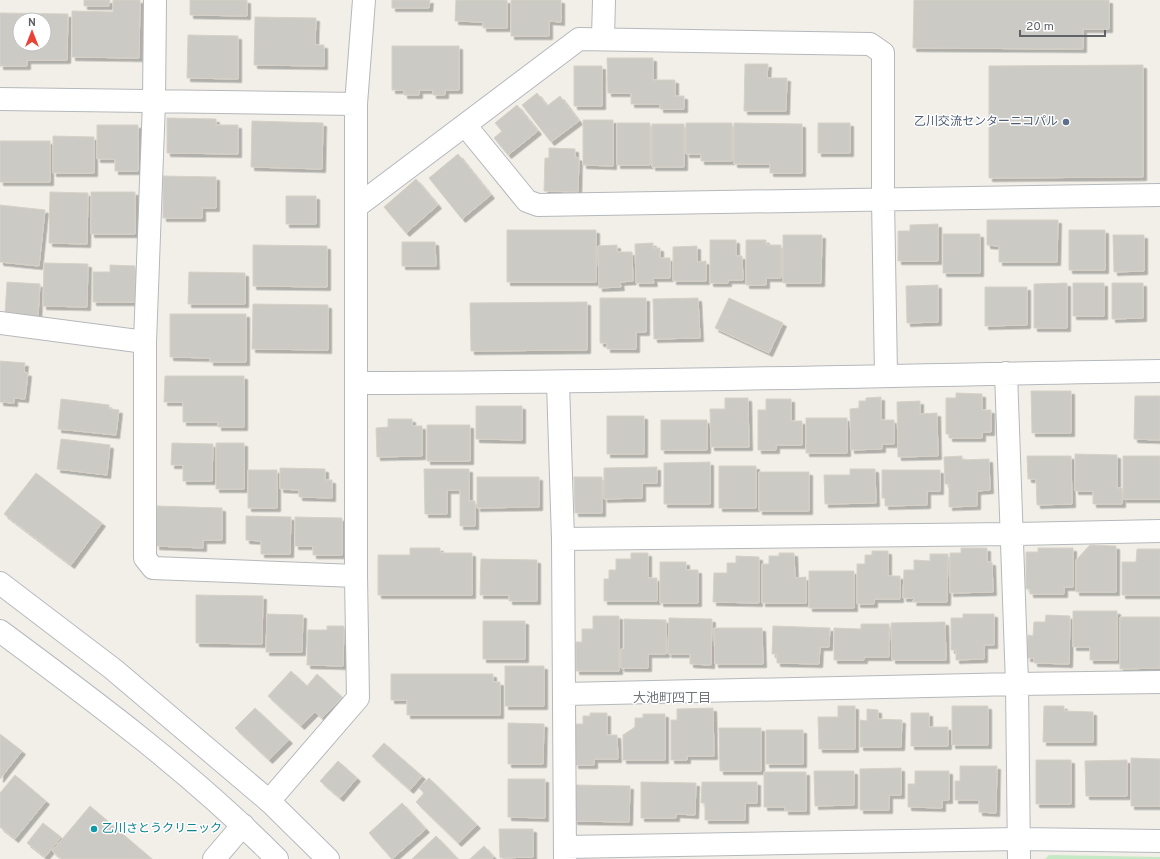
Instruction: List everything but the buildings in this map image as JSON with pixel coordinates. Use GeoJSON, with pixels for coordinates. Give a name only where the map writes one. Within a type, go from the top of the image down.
{"type":"FeatureCollection","features":[{"type":"Feature","properties":{"kind":"street"},"geometry":{"type":"LineString","coordinates":[[155,0],[154,102],[145,342],[145,558],[153,568],[356,576]]}},
{"type":"Feature","properties":{"kind":"street"},"geometry":{"type":"LineString","coordinates":[[269,801],[358,698],[356,576],[356,104],[364,0]]}},
{"type":"Feature","properties":{"kind":"street"},"geometry":{"type":"LineString","coordinates":[[603,38],[604,0]]}},
{"type":"Feature","properties":{"kind":"street"},"geometry":{"type":"LineString","coordinates":[[356,207],[579,39],[603,38],[870,44],[882,53],[886,375]]}},
{"type":"Feature","properties":{"kind":"street"},"geometry":{"type":"LineString","coordinates":[[0,100],[356,104]]}},
{"type":"Feature","properties":{"kind":"street"},"geometry":{"type":"LineString","coordinates":[[465,125],[527,201],[538,205],[1160,195]]}},
{"type":"Feature","properties":{"kind":"street"},"geometry":{"type":"LineString","coordinates":[[0,323],[145,342]]}},
{"type":"Feature","properties":{"kind":"street"},"geometry":{"type":"LineString","coordinates":[[357,383],[558,383],[886,375],[1160,371]]}},
{"type":"Feature","properties":{"kind":"street"},"geometry":{"type":"LineString","coordinates":[[1006,373],[1017,684],[1019,849]]}},
{"type":"Feature","properties":{"kind":"street"},"geometry":{"type":"LineString","coordinates":[[558,383],[563,539],[565,853],[1019,849],[1160,841]]}},
{"type":"Feature","properties":{"kind":"street"},"geometry":{"type":"LineString","coordinates":[[563,539],[1160,531]]}},
{"type":"Feature","properties":{"kind":"street"},"geometry":{"type":"LineString","coordinates":[[0,583],[113,669],[269,801],[328,859]]}},
{"type":"Feature","properties":{"kind":"street"},"geometry":{"type":"LineString","coordinates":[[0,631],[149,745],[243,825],[277,859]]}},
{"type":"Feature","properties":{"kind":"street"},"geometry":{"type":"LineString","coordinates":[[565,694],[1160,682]]}},
{"type":"Feature","properties":{"kind":"street"},"geometry":{"type":"LineString","coordinates":[[214,859],[243,825]]}},
{"type":"Feature","properties":{"kind":"green space"},"geometry":{"type":"Polygon","coordinates":[[[1049,855],[1160,857],[1160,859],[1045,859],[1049,855]]]}},
{"type":"Feature","properties":{"kind":"place","name":"乙川交流センターニコパル"},"geometry":{"type":"Point","coordinates":[1066,122]}},
{"type":"Feature","properties":{"kind":"place","name":"乙川さとうクリニック"},"geometry":{"type":"Point","coordinates":[94,829]}},
{"type":"Feature","properties":{"kind":"district","name":"大池町四丁目"},"geometry":{"type":"Point","coordinates":[672,699]}}]}
